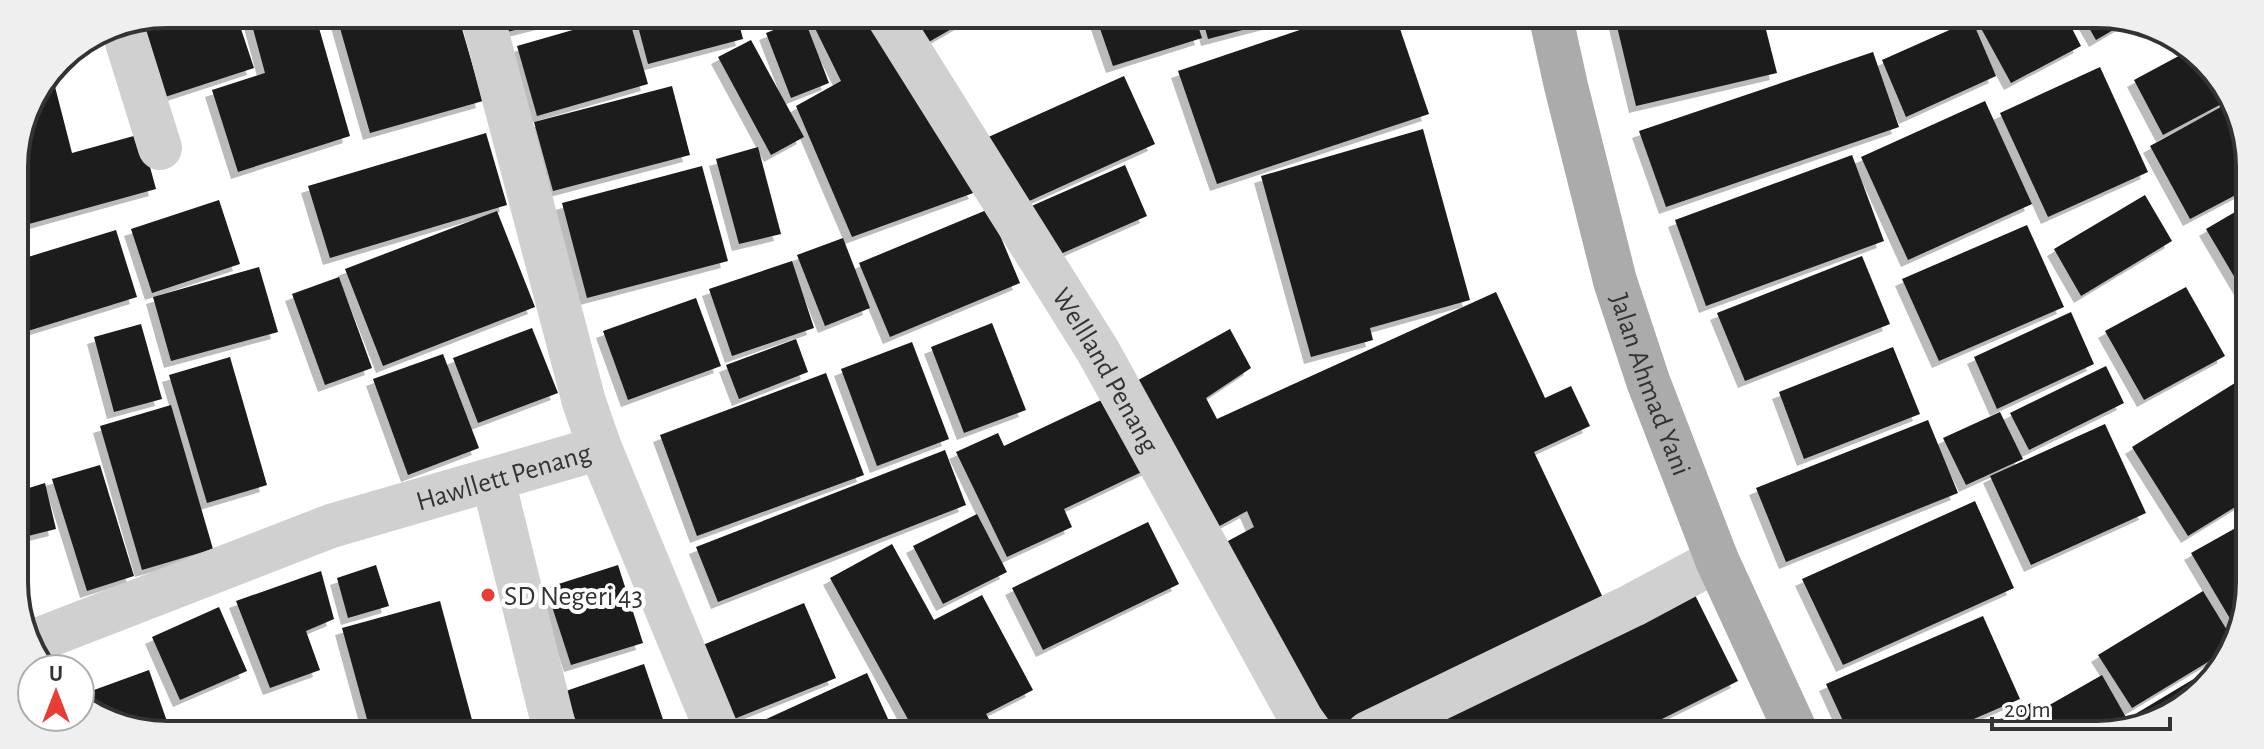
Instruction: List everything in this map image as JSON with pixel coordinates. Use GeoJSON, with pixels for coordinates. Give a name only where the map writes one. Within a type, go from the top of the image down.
{"type":"FeatureCollection","features":[{"type":"Feature","properties":{"kind":"main road","name":"Jalan Ahmad Yani"},"geometry":{"type":"LineString","coordinates":[[1553,28],[1615,281],[1648,381],[1717,560],[1785,721]]}},
{"type":"Feature","properties":{"kind":"street","name":"Hawllett Penang"},"geometry":{"type":"LineString","coordinates":[[40,639],[331,526],[600,448],[584,402],[485,28]]}},
{"type":"Feature","properties":{"kind":"street","name":"Wellland Penang"},"geometry":{"type":"LineString","coordinates":[[896,28],[1098,351],[1303,721]]}},
{"type":"Feature","properties":{"kind":"street"},"geometry":{"type":"LineString","coordinates":[[125,34],[160,148]]}},
{"type":"Feature","properties":{"kind":"street"},"geometry":{"type":"LineString","coordinates":[[600,448],[713,721]]}},
{"type":"Feature","properties":{"kind":"street"},"geometry":{"type":"LineString","coordinates":[[493,480],[553,721]]}},
{"type":"Feature","properties":{"kind":"street"},"geometry":{"type":"LineString","coordinates":[[1393,721],[1633,605],[1717,560]]}},
{"type":"Feature","properties":{"kind":"building"},"geometry":{"type":"Polygon","coordinates":[[[241,28],[254,68],[165,97],[144,31],[241,28]]]}},
{"type":"Feature","properties":{"kind":"building"},"geometry":{"type":"Polygon","coordinates":[[[253,28],[319,28],[350,136],[238,172],[212,90],[265,73],[253,28]]]}},
{"type":"Feature","properties":{"kind":"building"},"geometry":{"type":"Polygon","coordinates":[[[340,28],[462,28],[483,101],[370,133],[340,28]]]}},
{"type":"Feature","properties":{"kind":"building"},"geometry":{"type":"Polygon","coordinates":[[[580,28],[632,28],[648,84],[537,116],[517,46],[580,28]]]}},
{"type":"Feature","properties":{"kind":"building"},"geometry":{"type":"Polygon","coordinates":[[[638,28],[740,28],[743,39],[648,64],[638,28]]]}},
{"type":"Feature","properties":{"kind":"building"},"geometry":{"type":"Polygon","coordinates":[[[779,28],[808,28],[829,83],[791,98],[766,33],[779,28]]]}},
{"type":"Feature","properties":{"kind":"building"},"geometry":{"type":"Polygon","coordinates":[[[815,28],[882,28],[976,192],[852,237],[796,106],[841,81],[815,28]]]}},
{"type":"Feature","properties":{"kind":"building"},"geometry":{"type":"Polygon","coordinates":[[[908,28],[953,28],[920,47],[908,28]]]}},
{"type":"Feature","properties":{"kind":"building"},"geometry":{"type":"Polygon","coordinates":[[[1100,28],[1199,28],[1202,38],[1113,66],[1100,28]]]}},
{"type":"Feature","properties":{"kind":"building"},"geometry":{"type":"Polygon","coordinates":[[[1205,28],[1250,28],[1208,39],[1205,28]]]}},
{"type":"Feature","properties":{"kind":"building"},"geometry":{"type":"Polygon","coordinates":[[[1305,28],[1400,28],[1429,114],[1217,184],[1178,71],[1305,28]]]}},
{"type":"Feature","properties":{"kind":"building"},"geometry":{"type":"Polygon","coordinates":[[[1617,28],[1766,28],[1777,73],[1636,106],[1617,28]]]}},
{"type":"Feature","properties":{"kind":"building"},"geometry":{"type":"Polygon","coordinates":[[[1954,28],[1975,28],[1996,76],[1906,117],[1882,60],[1954,28]]]}},
{"type":"Feature","properties":{"kind":"building"},"geometry":{"type":"Polygon","coordinates":[[[1981,28],[2072,28],[2081,46],[2011,83],[1981,28]]]}},
{"type":"Feature","properties":{"kind":"building"},"geometry":{"type":"Polygon","coordinates":[[[2089,28],[2115,29],[2096,40],[2089,28]]]}},
{"type":"Feature","properties":{"kind":"building"},"geometry":{"type":"Polygon","coordinates":[[[751,40],[804,137],[771,155],[718,57],[751,40]]]}},
{"type":"Feature","properties":{"kind":"building"},"geometry":{"type":"Polygon","coordinates":[[[1873,52],[1899,127],[1666,207],[1639,131],[1873,52]]]}},
{"type":"Feature","properties":{"kind":"building"},"geometry":{"type":"Polygon","coordinates":[[[2180,55],[2202,75],[2221,104],[2163,135],[2134,80],[2180,55]]]}},
{"type":"Feature","properties":{"kind":"building"},"geometry":{"type":"Polygon","coordinates":[[[2100,67],[2148,172],[2048,217],[2000,113],[2100,67]]]}},
{"type":"Feature","properties":{"kind":"building"},"geometry":{"type":"Polygon","coordinates":[[[1124,76],[1155,144],[1016,207],[984,139],[1124,76]]]}},
{"type":"Feature","properties":{"kind":"building"},"geometry":{"type":"Polygon","coordinates":[[[55,86],[72,153],[141,134],[156,189],[28,224],[28,158],[33,131],[42,105],[55,86]]]}},
{"type":"Feature","properties":{"kind":"building"},"geometry":{"type":"Polygon","coordinates":[[[672,86],[690,155],[553,191],[534,122],[672,86]]]}},
{"type":"Feature","properties":{"kind":"building"},"geometry":{"type":"Polygon","coordinates":[[[1985,101],[2032,204],[1908,260],[1861,157],[1985,101]]]}},
{"type":"Feature","properties":{"kind":"building"},"geometry":{"type":"Polygon","coordinates":[[[2222,106],[2233,140],[2236,195],[2190,219],[2150,146],[2222,106]]]}},
{"type":"Feature","properties":{"kind":"building"},"geometry":{"type":"Polygon","coordinates":[[[1423,129],[1470,300],[1370,328],[1373,340],[1311,357],[1261,176],[1423,129]]]}},
{"type":"Feature","properties":{"kind":"building"},"geometry":{"type":"Polygon","coordinates":[[[486,133],[507,205],[330,258],[308,186],[486,133]]]}},
{"type":"Feature","properties":{"kind":"building"},"geometry":{"type":"Polygon","coordinates":[[[758,147],[781,234],[739,244],[716,159],[758,147]]]}},
{"type":"Feature","properties":{"kind":"building"},"geometry":{"type":"Polygon","coordinates":[[[1852,155],[1884,241],[1706,306],[1675,220],[1852,155]]]}},
{"type":"Feature","properties":{"kind":"building"},"geometry":{"type":"Polygon","coordinates":[[[1125,165],[1147,216],[1049,259],[1027,208],[1125,165]]]}},
{"type":"Feature","properties":{"kind":"building"},"geometry":{"type":"Polygon","coordinates":[[[702,166],[728,261],[587,298],[562,203],[702,166]]]}},
{"type":"Feature","properties":{"kind":"building"},"geometry":{"type":"Polygon","coordinates":[[[2145,195],[2172,241],[2081,296],[2054,249],[2145,195]]]}},
{"type":"Feature","properties":{"kind":"building"},"geometry":{"type":"Polygon","coordinates":[[[219,200],[240,264],[152,293],[131,229],[219,200]]]}},
{"type":"Feature","properties":{"kind":"building"},"geometry":{"type":"Polygon","coordinates":[[[989,209],[1020,283],[890,337],[859,263],[989,209]]]}},
{"type":"Feature","properties":{"kind":"building"},"geometry":{"type":"Polygon","coordinates":[[[497,211],[535,307],[383,366],[345,269],[497,211]]]}},
{"type":"Feature","properties":{"kind":"building"},"geometry":{"type":"Polygon","coordinates":[[[2236,211],[2236,280],[2206,229],[2236,211]]]}},
{"type":"Feature","properties":{"kind":"building"},"geometry":{"type":"Polygon","coordinates":[[[2027,225],[2064,307],[1939,361],[1902,279],[2027,225]]]}},
{"type":"Feature","properties":{"kind":"building"},"geometry":{"type":"Polygon","coordinates":[[[116,230],[137,297],[28,331],[28,257],[116,230]]]}},
{"type":"Feature","properties":{"kind":"building"},"geometry":{"type":"Polygon","coordinates":[[[843,238],[870,308],[825,326],[797,255],[843,238]]]}},
{"type":"Feature","properties":{"kind":"building"},"geometry":{"type":"Polygon","coordinates":[[[1862,256],[1890,324],[1745,381],[1717,313],[1862,256]]]}},
{"type":"Feature","properties":{"kind":"building"},"geometry":{"type":"Polygon","coordinates":[[[792,261],[814,328],[732,356],[709,289],[792,261]]]}},
{"type":"Feature","properties":{"kind":"building"},"geometry":{"type":"Polygon","coordinates":[[[259,267],[278,332],[171,361],[153,297],[259,267]]]}},
{"type":"Feature","properties":{"kind":"building"},"geometry":{"type":"Polygon","coordinates":[[[339,277],[372,368],[325,385],[292,294],[339,277]]]}},
{"type":"Feature","properties":{"kind":"building"},"geometry":{"type":"Polygon","coordinates":[[[2186,287],[2225,356],[2144,400],[2105,331],[2186,287]]]}},
{"type":"Feature","properties":{"kind":"building"},"geometry":{"type":"Polygon","coordinates":[[[1496,292],[1545,398],[1571,386],[1590,426],[1534,452],[1605,602],[1367,721],[1311,721],[1215,548],[1254,527],[1247,511],[1214,529],[1133,383],[1230,329],[1251,368],[1206,398],[1217,419],[1496,292]]]}},
{"type":"Feature","properties":{"kind":"building"},"geometry":{"type":"Polygon","coordinates":[[[696,298],[721,366],[628,400],[603,331],[696,298]]]}},
{"type":"Feature","properties":{"kind":"building"},"geometry":{"type":"Polygon","coordinates":[[[2071,312],[2094,364],[1997,409],[1974,357],[2071,312]]]}},
{"type":"Feature","properties":{"kind":"building"},"geometry":{"type":"Polygon","coordinates":[[[992,323],[1026,410],[964,433],[931,347],[992,323]]]}},
{"type":"Feature","properties":{"kind":"building"},"geometry":{"type":"Polygon","coordinates":[[[141,324],[162,399],[114,412],[94,337],[141,324]]]}},
{"type":"Feature","properties":{"kind":"building"},"geometry":{"type":"Polygon","coordinates":[[[532,328],[558,393],[478,423],[453,358],[532,328]]]}},
{"type":"Feature","properties":{"kind":"building"},"geometry":{"type":"Polygon","coordinates":[[[796,339],[808,372],[739,399],[726,365],[796,339]]]}},
{"type":"Feature","properties":{"kind":"building"},"geometry":{"type":"Polygon","coordinates":[[[912,342],[949,439],[877,466],[841,369],[912,342]]]}},
{"type":"Feature","properties":{"kind":"building"},"geometry":{"type":"Polygon","coordinates":[[[1893,347],[1920,414],[1804,459],[1779,392],[1893,347]]]}},
{"type":"Feature","properties":{"kind":"building"},"geometry":{"type":"Polygon","coordinates":[[[443,354],[479,448],[408,475],[373,379],[443,354]]]}},
{"type":"Feature","properties":{"kind":"building"},"geometry":{"type":"Polygon","coordinates":[[[230,357],[267,485],[207,503],[169,375],[230,357]]]}},
{"type":"Feature","properties":{"kind":"building"},"geometry":{"type":"Polygon","coordinates":[[[2106,366],[2124,403],[2029,450],[2010,413],[2106,366]]]}},
{"type":"Feature","properties":{"kind":"building"},"geometry":{"type":"Polygon","coordinates":[[[826,373],[864,475],[697,536],[660,435],[826,373]]]}},
{"type":"Feature","properties":{"kind":"building"},"geometry":{"type":"Polygon","coordinates":[[[2236,385],[2236,507],[2188,536],[2132,447],[2236,385]]]}},
{"type":"Feature","properties":{"kind":"building"},"geometry":{"type":"Polygon","coordinates":[[[1116,393],[1152,467],[1064,509],[1072,527],[1007,557],[956,452],[998,433],[1004,446],[1116,393]]]}},
{"type":"Feature","properties":{"kind":"building"},"geometry":{"type":"Polygon","coordinates":[[[171,405],[213,549],[142,570],[100,426],[171,405]]]}},
{"type":"Feature","properties":{"kind":"building"},"geometry":{"type":"Polygon","coordinates":[[[2000,412],[2023,459],[1966,485],[1943,438],[2000,412]]]}},
{"type":"Feature","properties":{"kind":"building"},"geometry":{"type":"Polygon","coordinates":[[[1928,420],[1958,493],[1786,562],[1756,488],[1928,420]]]}},
{"type":"Feature","properties":{"kind":"building"},"geometry":{"type":"Polygon","coordinates":[[[2105,424],[2146,513],[2031,565],[1990,476],[2105,424]]]}},
{"type":"Feature","properties":{"kind":"building"},"geometry":{"type":"Polygon","coordinates":[[[945,450],[966,505],[718,602],[696,547],[945,450]]]}},
{"type":"Feature","properties":{"kind":"building"},"geometry":{"type":"Polygon","coordinates":[[[100,465],[134,576],[87,591],[52,479],[100,465]]]}},
{"type":"Feature","properties":{"kind":"building"},"geometry":{"type":"Polygon","coordinates":[[[45,483],[56,529],[28,536],[28,488],[45,483]]]}},
{"type":"Feature","properties":{"kind":"building"},"geometry":{"type":"Polygon","coordinates":[[[1975,501],[2014,588],[1843,665],[1802,579],[1975,501]]]}},
{"type":"Feature","properties":{"kind":"building"},"geometry":{"type":"Polygon","coordinates":[[[977,514],[1007,572],[943,604],[913,546],[977,514]]]}},
{"type":"Feature","properties":{"kind":"building"},"geometry":{"type":"Polygon","coordinates":[[[1148,522],[1179,584],[1043,650],[1012,588],[1148,522]]]}},
{"type":"Feature","properties":{"kind":"building"},"geometry":{"type":"Polygon","coordinates":[[[2236,528],[2235,600],[2231,619],[2191,553],[2236,528]]]}},
{"type":"Feature","properties":{"kind":"building"},"geometry":{"type":"Polygon","coordinates":[[[892,544],[934,620],[982,595],[1033,690],[986,714],[989,719],[985,721],[909,721],[830,578],[892,544]]]}},
{"type":"Feature","properties":{"kind":"building"},"geometry":{"type":"Polygon","coordinates":[[[376,565],[389,606],[348,618],[337,578],[376,565]]]}},
{"type":"Feature","properties":{"kind":"building"},"geometry":{"type":"Polygon","coordinates":[[[618,565],[643,643],[571,665],[546,588],[618,565]]]}},
{"type":"Feature","properties":{"kind":"building"},"geometry":{"type":"Polygon","coordinates":[[[321,571],[334,619],[306,631],[320,670],[270,688],[236,601],[321,571]]]}},
{"type":"Feature","properties":{"kind":"building"},"geometry":{"type":"Polygon","coordinates":[[[2203,591],[2227,630],[2213,659],[2132,708],[2098,655],[2203,591]]]}},
{"type":"Feature","properties":{"kind":"building"},"geometry":{"type":"Polygon","coordinates":[[[1695,595],[1738,681],[1658,721],[1440,721],[1695,595]]]}},
{"type":"Feature","properties":{"kind":"building"},"geometry":{"type":"Polygon","coordinates":[[[440,601],[472,721],[368,721],[342,628],[440,601]]]}},
{"type":"Feature","properties":{"kind":"building"},"geometry":{"type":"Polygon","coordinates":[[[804,603],[836,678],[729,721],[698,647],[804,603]]]}},
{"type":"Feature","properties":{"kind":"building"},"geometry":{"type":"Polygon","coordinates":[[[219,607],[247,671],[180,700],[152,637],[219,607]]]}},
{"type":"Feature","properties":{"kind":"building"},"geometry":{"type":"Polygon","coordinates":[[[1983,616],[2020,699],[1969,721],[1843,721],[1826,684],[1983,616]]]}},
{"type":"Feature","properties":{"kind":"building"},"geometry":{"type":"Polygon","coordinates":[[[644,664],[664,721],[576,721],[566,691],[644,664]]]}},
{"type":"Feature","properties":{"kind":"building"},"geometry":{"type":"Polygon","coordinates":[[[149,670],[167,721],[131,716],[97,702],[96,689],[149,670]]]}},
{"type":"Feature","properties":{"kind":"building"},"geometry":{"type":"Polygon","coordinates":[[[867,673],[889,721],[762,721],[867,673]]]}},
{"type":"Feature","properties":{"kind":"building"},"geometry":{"type":"Polygon","coordinates":[[[2202,674],[2167,702],[2137,713],[2202,674]]]}},
{"type":"Feature","properties":{"kind":"building"},"geometry":{"type":"Polygon","coordinates":[[[2102,675],[2126,717],[2106,721],[2044,721],[2039,711],[2102,675]]]}},
{"type":"Feature","properties":{"kind":"building"},"geometry":{"type":"Polygon","coordinates":[[[2031,703],[2041,721],[1996,721],[2031,703]]]}},
{"type":"Feature","properties":{"kind":"place","name":"SD Negeri 43"},"geometry":{"type":"Point","coordinates":[488,595]}}]}
